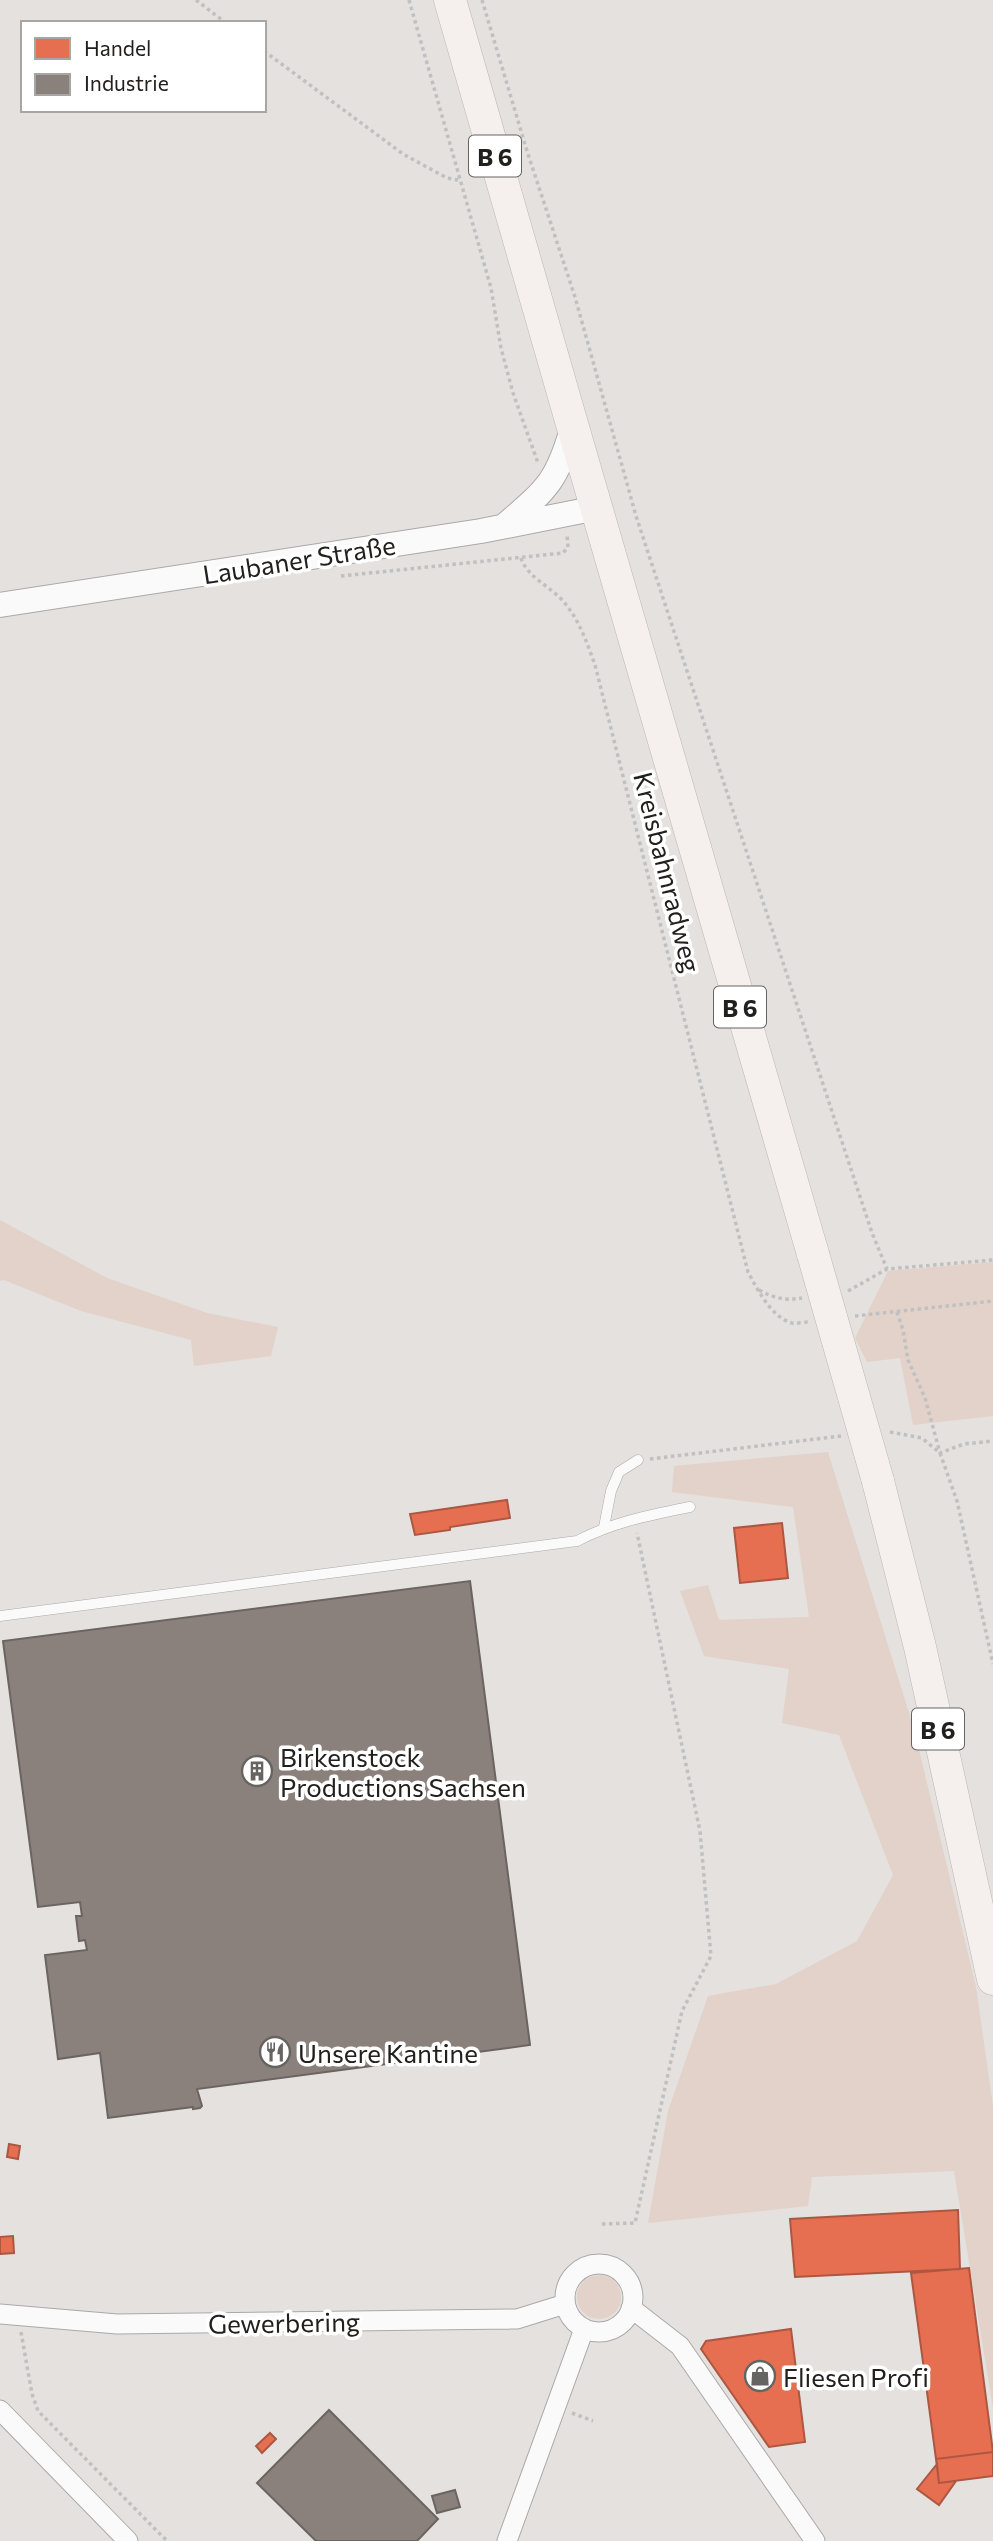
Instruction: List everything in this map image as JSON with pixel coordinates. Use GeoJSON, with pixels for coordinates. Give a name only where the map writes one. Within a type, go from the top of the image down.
{"type":"FeatureCollection","features":[{"type":"Feature","properties":{"kind":"main road","name":"B 6"},"geometry":{"type":"LineString","coordinates":[[450,0],[667,760],[878,1481],[920,1647],[993,1979]]}},
{"type":"Feature","properties":{"kind":"street"},"geometry":{"type":"LineString","coordinates":[[504,527],[552,482],[563,461],[573,426]]}},
{"type":"Feature","properties":{"kind":"street","name":"Laubaner Straße"},"geometry":{"type":"LineString","coordinates":[[0,605],[504,527],[597,508]]}},
{"type":"Feature","properties":{"kind":"street"},"geometry":{"type":"LineString","coordinates":[[594,2265],[605,2265],[625,2276],[633,2297],[631,2308],[618,2326],[607,2331],[584,2329],[569,2314],[565,2304],[567,2286],[578,2272],[594,2265]]}},
{"type":"Feature","properties":{"kind":"street","name":"Gewerbering"},"geometry":{"type":"LineString","coordinates":[[9,2315],[117,2324],[517,2319],[565,2304]]}},
{"type":"Feature","properties":{"kind":"street"},"geometry":{"type":"LineString","coordinates":[[631,2308],[680,2346],[815,2541]]}},
{"type":"Feature","properties":{"kind":"street"},"geometry":{"type":"LineString","coordinates":[[507,2541],[584,2329]]}},
{"type":"Feature","properties":{"kind":"street"},"geometry":{"type":"LineString","coordinates":[[0,2410],[128,2541]]}},
{"type":"Feature","properties":{"kind":"lane"},"geometry":{"type":"LineString","coordinates":[[604,1527],[611,1491],[619,1472],[638,1460]]}},
{"type":"Feature","properties":{"kind":"lane"},"geometry":{"type":"LineString","coordinates":[[0,1616],[577,1541],[604,1527],[633,1518],[690,1507]]}},
{"type":"Feature","properties":{"kind":"path"},"geometry":{"type":"LineString","coordinates":[[196,0],[223,21]]}},
{"type":"Feature","properties":{"kind":"path"},"geometry":{"type":"LineString","coordinates":[[409,0],[458,180],[491,288],[501,348],[513,393],[544,478],[552,482]]}},
{"type":"Feature","properties":{"kind":"path"},"geometry":{"type":"LineString","coordinates":[[482,0],[527,151],[575,297],[636,516],[882,1257],[887,1269],[993,1260]]}},
{"type":"Feature","properties":{"kind":"path"},"geometry":{"type":"LineString","coordinates":[[266,52],[403,154],[447,178],[458,180]]}},
{"type":"Feature","properties":{"kind":"path"},"geometry":{"type":"LineString","coordinates":[[330,578],[563,553],[568,548],[566,514]]}},
{"type":"Feature","properties":{"kind":"path","name":"Kreisbahnradweg"},"geometry":{"type":"LineString","coordinates":[[521,558],[527,569],[565,603],[577,620],[592,655],[748,1272],[757,1289],[780,1317],[793,1323],[819,1321]]}},
{"type":"Feature","properties":{"kind":"path"},"geometry":{"type":"LineString","coordinates":[[845,1318],[993,1301]]}},
{"type":"Feature","properties":{"kind":"path"},"geometry":{"type":"LineString","coordinates":[[897,1312],[908,1360],[925,1398],[940,1453],[964,1444],[993,1441]]}},
{"type":"Feature","properties":{"kind":"path"},"geometry":{"type":"LineString","coordinates":[[602,2224],[635,2223],[682,2011],[710,1956],[700,1831],[633,1518]]}},
{"type":"Feature","properties":{"kind":"path"},"geometry":{"type":"LineString","coordinates":[[9,2315],[38,2411],[167,2541]]}},
{"type":"Feature","properties":{"kind":"shaded area"},"geometry":{"type":"Polygon","coordinates":[[[0,1220],[107,1278],[207,1313],[278,1327],[271,1356],[194,1366],[191,1340],[81,1311],[4,1280],[0,1281],[0,1220]]]}},
{"type":"Feature","properties":{"kind":"shaded area"},"geometry":{"type":"Polygon","coordinates":[[[993,1262],[993,1416],[913,1425],[900,1358],[867,1362],[855,1338],[888,1271],[993,1262]]]}},
{"type":"Feature","properties":{"kind":"shaded area"},"geometry":{"type":"Polygon","coordinates":[[[828,1452],[914,1729],[976,1987],[993,2106],[993,2408],[954,2171],[812,2177],[808,2206],[648,2223],[668,2111],[708,1996],[776,1984],[857,1941],[893,1875],[839,1735],[782,1723],[789,1669],[704,1656],[680,1591],[708,1585],[719,1620],[809,1617],[793,1507],[672,1492],[674,1466],[828,1452]]]}},
{"type":"Feature","properties":{"kind":"shaded area"},"geometry":{"type":"Polygon","coordinates":[[[599,2275],[614,2282],[621,2297],[614,2312],[599,2319],[584,2312],[577,2297],[584,2282],[599,2275]]]}},
{"type":"Feature","properties":{"kind":"building: Handel"},"geometry":{"type":"Polygon","coordinates":[[[507,1500],[510,1518],[415,1535],[410,1514],[507,1500]]]}},
{"type":"Feature","properties":{"kind":"building: Handel"},"geometry":{"type":"Polygon","coordinates":[[[782,1523],[788,1578],[740,1583],[734,1528],[782,1523]]]}},
{"type":"Feature","properties":{"kind":"building: Handel"},"geometry":{"type":"Polygon","coordinates":[[[9,2144],[20,2146],[18,2159],[7,2157],[9,2144]]]}},
{"type":"Feature","properties":{"kind":"building: Handel"},"geometry":{"type":"Polygon","coordinates":[[[958,2210],[960,2269],[795,2277],[790,2219],[958,2210]]]}},
{"type":"Feature","properties":{"kind":"building: Handel"},"geometry":{"type":"Polygon","coordinates":[[[13,2236],[14,2253],[0,2254],[0,2237],[13,2236]]]}},
{"type":"Feature","properties":{"kind":"building: Handel"},"geometry":{"type":"Polygon","coordinates":[[[969,2268],[993,2452],[936,2459],[911,2273],[969,2268]]]}},
{"type":"Feature","properties":{"kind":"building: Handel"},"geometry":{"type":"Polygon","coordinates":[[[791,2329],[805,2442],[769,2447],[701,2349],[706,2341],[791,2329]]]}},
{"type":"Feature","properties":{"kind":"building: Handel"},"geometry":{"type":"Polygon","coordinates":[[[270,2433],[276,2439],[262,2453],[256,2446],[270,2433]]]}},
{"type":"Feature","properties":{"kind":"building: Handel"},"geometry":{"type":"Polygon","coordinates":[[[993,2452],[993,2476],[939,2483],[936,2459],[993,2452]]]}},
{"type":"Feature","properties":{"kind":"building: Handel"},"geometry":{"type":"Polygon","coordinates":[[[937,2464],[939,2483],[956,2481],[939,2505],[917,2489],[937,2464]]]}},
{"type":"Feature","properties":{"kind":"building: Industrie","name":"Birkenstock Productions Sachsen"},"geometry":{"type":"Polygon","coordinates":[[[470,1581],[530,2045],[197,2089],[202,2106],[200,2108],[108,2118],[100,2053],[58,2059],[45,1955],[87,1950],[85,1940],[79,1941],[76,1916],[82,1916],[80,1902],[38,1907],[3,1641],[470,1581]]]}},
{"type":"Feature","properties":{"kind":"building: Industrie"},"geometry":{"type":"Polygon","coordinates":[[[329,2410],[438,2519],[417,2541],[316,2541],[257,2483],[329,2410]]]}},
{"type":"Feature","properties":{"kind":"building: Industrie"},"geometry":{"type":"Polygon","coordinates":[[[455,2490],[460,2507],[437,2513],[432,2496],[455,2490]]]}},
{"type":"Feature","properties":{"kind":"place","name":"Birkenstock Productions Sachsen"},"geometry":{"type":"Point","coordinates":[257,1771]}},
{"type":"Feature","properties":{"kind":"place","name":"Unsere Kantine"},"geometry":{"type":"Point","coordinates":[275,2052]}},
{"type":"Feature","properties":{"kind":"place","name":"Fliesen Profi"},"geometry":{"type":"Point","coordinates":[760,2376]}}]}
